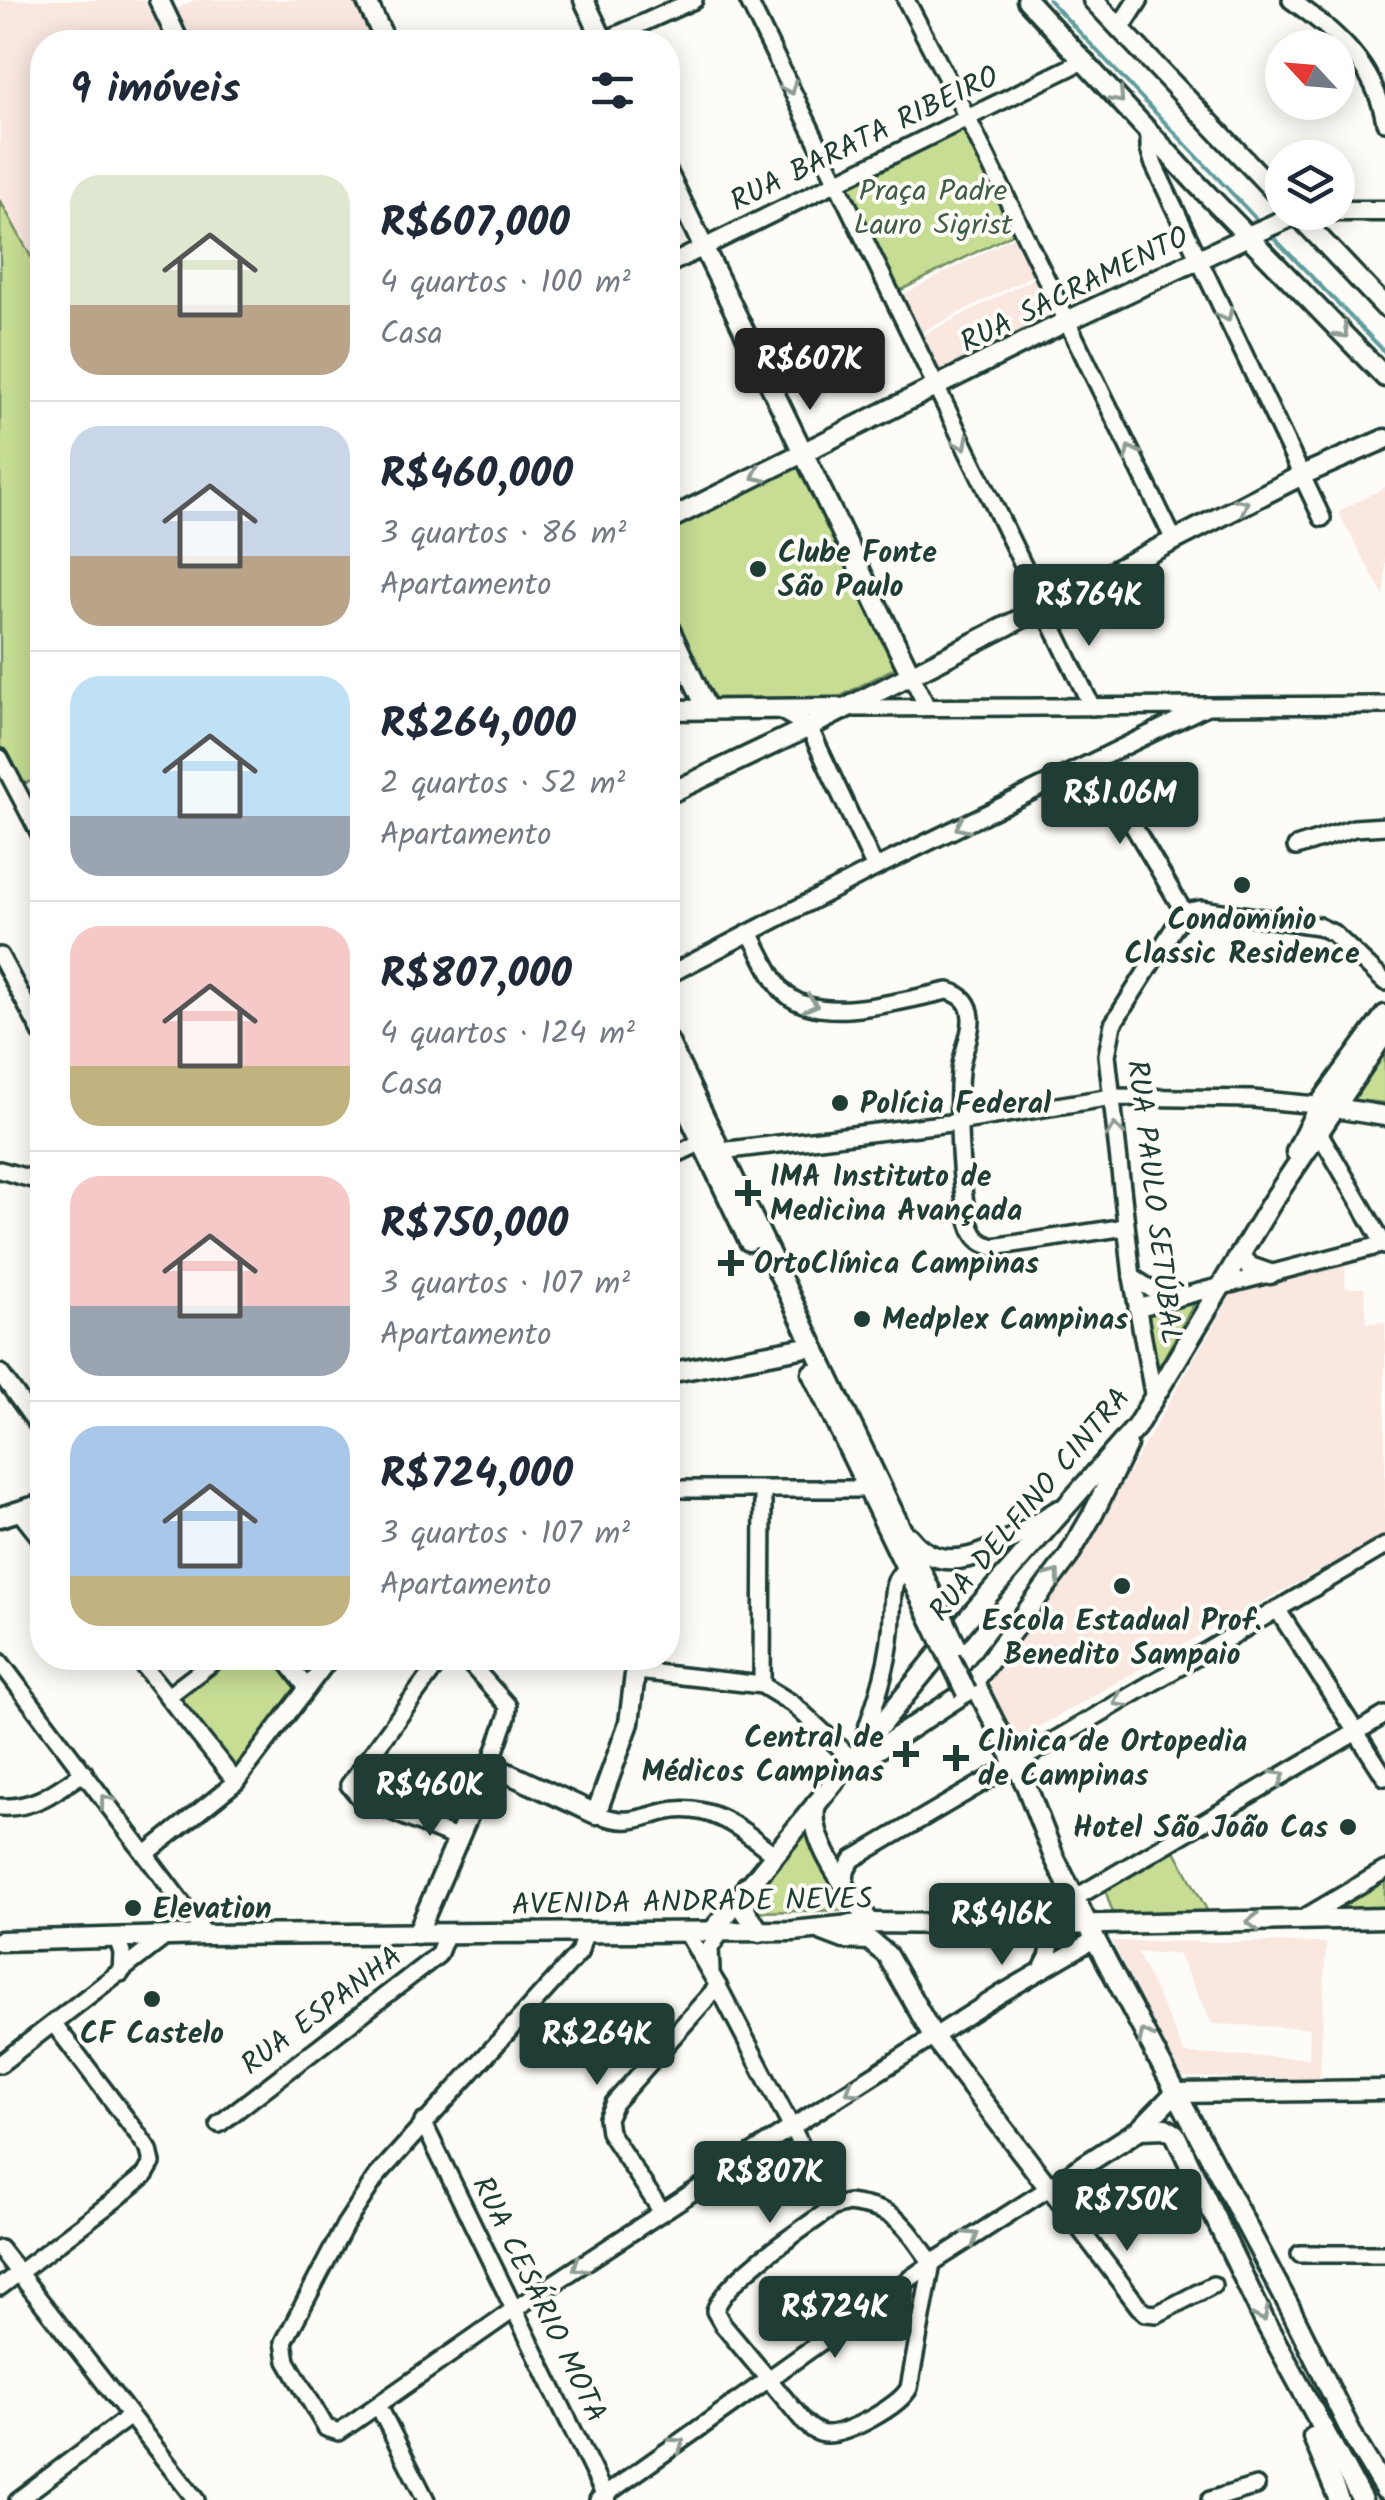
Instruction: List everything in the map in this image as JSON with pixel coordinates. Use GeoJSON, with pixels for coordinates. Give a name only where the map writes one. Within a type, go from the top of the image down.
{"type":"FeatureCollection","features":[{"type":"Feature","properties":{"kind":"main road"},"geometry":{"type":"LineString","coordinates":[[366,0],[380,30]]}},
{"type":"Feature","properties":{"kind":"main road"},"geometry":{"type":"LineString","coordinates":[[584,0],[598,30]]}},
{"type":"Feature","properties":{"kind":"main road"},"geometry":{"type":"LineString","coordinates":[[1028,0],[1385,377]]}},
{"type":"Feature","properties":{"kind":"main road"},"geometry":{"type":"LineString","coordinates":[[1093,0],[1265,181]]}},
{"type":"Feature","properties":{"kind":"main road"},"geometry":{"type":"LineString","coordinates":[[1120,28],[1138,0]]}},
{"type":"Feature","properties":{"kind":"main road"},"geometry":{"type":"LineString","coordinates":[[164,2],[174,30]]}},
{"type":"Feature","properties":{"kind":"main road"},"geometry":{"type":"LineString","coordinates":[[680,199],[910,673]]}},
{"type":"Feature","properties":{"kind":"main road"},"geometry":{"type":"LineString","coordinates":[[1355,211],[1385,211]]}},
{"type":"Feature","properties":{"kind":"main road","name":"RUA SACRAMENTO"},"geometry":{"type":"LineString","coordinates":[[680,514],[1265,229]]}},
{"type":"Feature","properties":{"kind":"main road"},"geometry":{"type":"LineString","coordinates":[[1313,230],[1385,307]]}},
{"type":"Feature","properties":{"kind":"main road"},"geometry":{"type":"LineString","coordinates":[[680,788],[849,708],[910,673],[1302,475],[1385,439]]}},
{"type":"Feature","properties":{"kind":"main road"},"geometry":{"type":"LineString","coordinates":[[680,651],[707,708]]}},
{"type":"Feature","properties":{"kind":"main road"},"geometry":{"type":"LineString","coordinates":[[680,709],[849,708]]}},
{"type":"Feature","properties":{"kind":"main road"},"geometry":{"type":"LineString","coordinates":[[1272,1202],[1385,1015]]}},
{"type":"Feature","properties":{"kind":"main road","name":"RUA DELFINO CINTRA"},"geometry":{"type":"LineString","coordinates":[[716,1932],[747,1886],[968,1618],[1086,1497],[1136,1427],[1272,1202],[1320,1134],[1327,1106],[1385,1033]]}},
{"type":"Feature","properties":{"kind":"main road"},"geometry":{"type":"LineString","coordinates":[[680,1066],[868,1489],[1010,1765],[1036,1836],[1054,1857],[1356,2442],[1385,2490]]}},
{"type":"Feature","properties":{"kind":"main road"},"geometry":{"type":"LineString","coordinates":[[680,1095],[806,1347],[902,1527],[915,1577]]}},
{"type":"Feature","properties":{"kind":"main road"},"geometry":{"type":"LineString","coordinates":[[1327,1106],[1385,1116]]}},
{"type":"Feature","properties":{"kind":"main road"},"geometry":{"type":"LineString","coordinates":[[1240,1254],[1250,1266],[1270,1274]]}},
{"type":"Feature","properties":{"kind":"main road"},"geometry":{"type":"LineString","coordinates":[[680,1371],[806,1347]]}},
{"type":"Feature","properties":{"kind":"main road"},"geometry":{"type":"LineString","coordinates":[[902,1527],[925,1552],[944,1558],[977,1557],[1086,1497]]}},
{"type":"Feature","properties":{"kind":"main road"},"geometry":{"type":"LineString","coordinates":[[839,1774],[970,1687],[1068,1557],[1086,1497]]}},
{"type":"Feature","properties":{"kind":"main road"},"geometry":{"type":"LineString","coordinates":[[0,1516],[30,1507]]}},
{"type":"Feature","properties":{"kind":"main road"},"geometry":{"type":"LineString","coordinates":[[417,1934],[490,1765],[596,1814],[629,1723],[636,1670]]}},
{"type":"Feature","properties":{"kind":"main road"},"geometry":{"type":"LineString","coordinates":[[816,1803],[813,1820],[817,1837],[870,1923]]}},
{"type":"Feature","properties":{"kind":"main road"},"geometry":{"type":"LineString","coordinates":[[747,1886],[745,1911],[760,1932]]}},
{"type":"Feature","properties":{"kind":"main road","name":"AVENIDA ANDRADE NEVES"},"geometry":{"type":"LineString","coordinates":[[0,1941],[264,1934],[821,1931],[870,1923],[1056,1925],[1091,1932],[1385,1918]]}},
{"type":"Feature","properties":{"kind":"main road"},"geometry":{"type":"LineString","coordinates":[[887,1955],[894,1939],[904,1933],[950,1933],[963,1926]]}},
{"type":"Feature","properties":{"kind":"main road"},"geometry":{"type":"LineString","coordinates":[[821,1931],[844,1939],[870,1940],[887,1955],[935,2038],[1049,2188],[1140,2129],[1174,2093],[1385,2090]]}},
{"type":"Feature","properties":{"kind":"main road"},"geometry":{"type":"LineString","coordinates":[[1140,2129],[1165,2128],[1175,2134],[1282,2353],[1362,2500]]}},
{"type":"Feature","properties":{"kind":"main road"},"geometry":{"type":"LineString","coordinates":[[1282,2353],[1287,2382],[1339,2500]]}},
{"type":"Feature","properties":{"kind":"street"},"geometry":{"type":"LineString","coordinates":[[629,30],[694,0]]}},
{"type":"Feature","properties":{"kind":"street"},"geometry":{"type":"LineString","coordinates":[[748,0],[1092,706]]}},
{"type":"Feature","properties":{"kind":"street"},"geometry":{"type":"LineString","coordinates":[[906,0],[1174,540]]}},
{"type":"Feature","properties":{"kind":"street"},"geometry":{"type":"LineString","coordinates":[[1290,0],[1350,47],[1374,90],[1385,122]]}},
{"type":"Feature","properties":{"kind":"street","name":"RUA BARATA RIBEIRO"},"geometry":{"type":"LineString","coordinates":[[680,259],[1085,60]]}},
{"type":"Feature","properties":{"kind":"street"},"geometry":{"type":"LineString","coordinates":[[1149,130],[1148,149],[1154,165],[1322,518]]}},
{"type":"Feature","properties":{"kind":"street"},"geometry":{"type":"LineString","coordinates":[[910,673],[927,708]]}},
{"type":"Feature","properties":{"kind":"street"},"geometry":{"type":"LineString","coordinates":[[849,708],[1385,705]]}},
{"type":"Feature","properties":{"kind":"street"},"geometry":{"type":"LineString","coordinates":[[1132,706],[1142,722],[1140,739]]}},
{"type":"Feature","properties":{"kind":"street"},"geometry":{"type":"LineString","coordinates":[[680,970],[875,868],[1207,706]]}},
{"type":"Feature","properties":{"kind":"street"},"geometry":{"type":"LineString","coordinates":[[778,708],[809,727],[875,868]]}},
{"type":"Feature","properties":{"kind":"street"},"geometry":{"type":"LineString","coordinates":[[0,758],[30,815]]}},
{"type":"Feature","properties":{"kind":"street"},"geometry":{"type":"LineString","coordinates":[[1095,760],[1184,912],[1201,909],[1318,926],[1342,941],[1385,982]]}},
{"type":"Feature","properties":{"kind":"street"},"geometry":{"type":"LineString","coordinates":[[1296,847],[1354,828],[1385,826]]}},
{"type":"Feature","properties":{"kind":"street","name":"RUA PAULO SETÚBAL"},"geometry":{"type":"LineString","coordinates":[[1154,1399],[1132,1277],[1107,1055],[1113,1024],[1184,912]]}},
{"type":"Feature","properties":{"kind":"street"},"geometry":{"type":"LineString","coordinates":[[750,934],[782,990],[798,1002],[821,1009],[862,1008],[948,991],[967,1002],[971,1021],[960,1068],[958,1122],[968,1219],[982,1243],[993,1247],[1126,1227]]}},
{"type":"Feature","properties":{"kind":"street"},"geometry":{"type":"LineString","coordinates":[[0,956],[30,1012]]}},
{"type":"Feature","properties":{"kind":"street"},"geometry":{"type":"LineString","coordinates":[[720,1151],[958,1122],[1112,1097],[1327,1106]]}},
{"type":"Feature","properties":{"kind":"street"},"geometry":{"type":"LineString","coordinates":[[1137,1308],[1385,1245],[1320,1134]]}},
{"type":"Feature","properties":{"kind":"street"},"geometry":{"type":"LineString","coordinates":[[680,1152],[702,1142]]}},
{"type":"Feature","properties":{"kind":"street"},"geometry":{"type":"LineString","coordinates":[[0,1170],[30,1179]]}},
{"type":"Feature","properties":{"kind":"street"},"geometry":{"type":"LineString","coordinates":[[1132,1277],[1167,1299]]}},
{"type":"Feature","properties":{"kind":"street"},"geometry":{"type":"LineString","coordinates":[[0,1374],[30,1415]]}},
{"type":"Feature","properties":{"kind":"street"},"geometry":{"type":"LineString","coordinates":[[680,1490],[868,1489]]}},
{"type":"Feature","properties":{"kind":"street"},"geometry":{"type":"LineString","coordinates":[[762,1685],[763,1491]]}},
{"type":"Feature","properties":{"kind":"street"},"geometry":{"type":"LineString","coordinates":[[20,1510],[30,1524]]}},
{"type":"Feature","properties":{"kind":"street"},"geometry":{"type":"LineString","coordinates":[[844,1882],[853,1859],[1385,1546]]}},
{"type":"Feature","properties":{"kind":"street"},"geometry":{"type":"LineString","coordinates":[[673,1670],[762,1685],[794,1704],[856,1753],[887,1659],[894,1586],[899,1574],[915,1577]]}},
{"type":"Feature","properties":{"kind":"street"},"geometry":{"type":"LineString","coordinates":[[1277,1609],[1385,1777]]}},
{"type":"Feature","properties":{"kind":"street"},"geometry":{"type":"LineString","coordinates":[[0,1662],[206,1935]]}},
{"type":"Feature","properties":{"kind":"street"},"geometry":{"type":"LineString","coordinates":[[147,1670],[236,1782]]}},
{"type":"Feature","properties":{"kind":"street"},"geometry":{"type":"LineString","coordinates":[[168,1696],[202,1670]]}},
{"type":"Feature","properties":{"kind":"street"},"geometry":{"type":"LineString","coordinates":[[293,1670],[307,1688]]}},
{"type":"Feature","properties":{"kind":"street"},"geometry":{"type":"LineString","coordinates":[[146,1854],[236,1782],[321,1670]]}},
{"type":"Feature","properties":{"kind":"street"},"geometry":{"type":"LineString","coordinates":[[433,1670],[349,1785],[360,1798],[456,1838]]}},
{"type":"Feature","properties":{"kind":"street"},"geometry":{"type":"LineString","coordinates":[[476,1670],[506,1701],[507,1718],[490,1765]]}},
{"type":"Feature","properties":{"kind":"street"},"geometry":{"type":"LineString","coordinates":[[1075,1898],[1385,1715]]}},
{"type":"Feature","properties":{"kind":"street"},"geometry":{"type":"LineString","coordinates":[[0,1807],[40,1802],[84,1772]]}},
{"type":"Feature","properties":{"kind":"street"},"geometry":{"type":"LineString","coordinates":[[596,1814],[625,1822],[666,1811],[703,1810],[728,1820],[775,1855]]}},
{"type":"Feature","properties":{"kind":"street"},"geometry":{"type":"LineString","coordinates":[[1300,1921],[1385,1870]]}},
{"type":"Feature","properties":{"kind":"street"},"geometry":{"type":"LineString","coordinates":[[1040,1970],[1048,1957],[1056,1925]]}},
{"type":"Feature","properties":{"kind":"street"},"geometry":{"type":"LineString","coordinates":[[687,1932],[832,2206]]}},
{"type":"Feature","properties":{"kind":"street"},"geometry":{"type":"LineString","coordinates":[[662,2212],[609,2132],[607,2118],[620,2096],[715,1980],[710,1948],[716,1932]]}},
{"type":"Feature","properties":{"kind":"street"},"geometry":{"type":"LineString","coordinates":[[585,1933],[578,1953],[424,2122],[362,2197],[284,2342],[287,2361],[326,2428],[339,2432],[379,2407],[516,2308],[1040,1970],[1091,1932]]}},
{"type":"Feature","properties":{"kind":"street","name":"RUA ESPANHA"},"geometry":{"type":"LineString","coordinates":[[219,2124],[438,1955],[446,1934]]}},
{"type":"Feature","properties":{"kind":"street"},"geometry":{"type":"LineString","coordinates":[[117,1938],[122,1952],[120,1973]]}},
{"type":"Feature","properties":{"kind":"street"},"geometry":{"type":"LineString","coordinates":[[0,2064],[165,1938]]}},
{"type":"Feature","properties":{"kind":"street"},"geometry":{"type":"LineString","coordinates":[[0,2287],[145,2175],[152,2163],[149,2150],[54,2024]]}},
{"type":"Feature","properties":{"kind":"street","name":"RUA CESÁRIO MOTA"},"geometry":{"type":"LineString","coordinates":[[424,2122],[516,2308],[603,2498]]}},
{"type":"Feature","properties":{"kind":"street"},"geometry":{"type":"LineString","coordinates":[[603,2498],[932,2262],[1049,2188],[1146,2313],[1157,2314],[1213,2284]]}},
{"type":"Feature","properties":{"kind":"street"},"geometry":{"type":"LineString","coordinates":[[848,2203],[888,2211],[910,2230],[932,2262],[904,2399],[832,2434],[822,2434],[804,2423],[717,2317],[716,2306],[734,2282],[832,2206],[848,2203]]}},
{"type":"Feature","properties":{"kind":"street"},"geometry":{"type":"LineString","coordinates":[[0,2249],[196,2500]]}},
{"type":"Feature","properties":{"kind":"street"},"geometry":{"type":"LineString","coordinates":[[1300,2254],[1385,2254]]}},
{"type":"Feature","properties":{"kind":"street"},"geometry":{"type":"LineString","coordinates":[[379,2407],[426,2500]]}},
{"type":"Feature","properties":{"kind":"street"},"geometry":{"type":"LineString","coordinates":[[18,2500],[130,2416]]}},
{"type":"Feature","properties":{"kind":"street"},"geometry":{"type":"LineString","coordinates":[[1210,2500],[1256,2486]]}},
{"type":"Feature","properties":{"kind":"shaded area"},"geometry":{"type":"Polygon","coordinates":[[[0,0],[144,0],[159,30],[30,30],[30,253],[0,199],[0,0]]]}},
{"type":"Feature","properties":{"kind":"shaded area"},"geometry":{"type":"Polygon","coordinates":[[[194,0],[353,0],[369,30],[184,30],[175,10],[194,0]]]}},
{"type":"Feature","properties":{"kind":"shaded area"},"geometry":{"type":"Polygon","coordinates":[[[1015,236],[1035,274],[918,334],[899,297],[1015,236]]]}},
{"type":"Feature","properties":{"kind":"shaded area"},"geometry":{"type":"Polygon","coordinates":[[[1036,277],[1056,316],[938,377],[918,338],[1036,277]]]}},
{"type":"Feature","properties":{"kind":"shaded area"},"geometry":{"type":"Polygon","coordinates":[[[1385,487],[1385,598],[1338,512],[1385,487]]]}},
{"type":"Feature","properties":{"kind":"shaded area"},"geometry":{"type":"Polygon","coordinates":[[[1345,1262],[1345,1288],[1364,1288],[1367,1323],[1385,1322],[1385,1536],[1214,1627],[1012,1742],[988,1679],[1085,1548],[1234,1290],[1345,1262]]]}},
{"type":"Feature","properties":{"kind":"shaded area"},"geometry":{"type":"Polygon","coordinates":[[[1112,1941],[1326,1943],[1320,2079],[1179,2077],[1112,1941]],[[1137,1952],[1185,2054],[1309,2058],[1310,2028],[1212,2024],[1178,1954],[1137,1952]]]}},
{"type":"Feature","properties":{"kind":"green space","name":"Praça Padre Lauro Sigrist"},"geometry":{"type":"Polygon","coordinates":[[[962,124],[1014,233],[897,292],[845,186],[962,124]]]}},
{"type":"Feature","properties":{"kind":"green space"},"geometry":{"type":"Polygon","coordinates":[[[0,200],[30,255],[30,782],[22,784],[0,747],[0,200]]]}},
{"type":"Feature","properties":{"kind":"green space","name":"Clube Fonte São Paulo"},"geometry":{"type":"Polygon","coordinates":[[[798,466],[896,667],[837,698],[713,698],[680,631],[680,525],[798,466]]]}},
{"type":"Feature","properties":{"kind":"green space"},"geometry":{"type":"Polygon","coordinates":[[[1385,1043],[1385,1103],[1344,1099],[1385,1043]]]}},
{"type":"Feature","properties":{"kind":"green space"},"geometry":{"type":"Polygon","coordinates":[[[1195,1302],[1156,1372],[1148,1314],[1195,1302]]]}},
{"type":"Feature","properties":{"kind":"green space"},"geometry":{"type":"Polygon","coordinates":[[[219,1670],[282,1670],[298,1690],[235,1771],[180,1700],[219,1670]]]}},
{"type":"Feature","properties":{"kind":"green space"},"geometry":{"type":"Polygon","coordinates":[[[811,1837],[851,1903],[850,1910],[753,1912],[746,1901],[792,1840],[811,1837]]]}},
{"type":"Feature","properties":{"kind":"green space"},"geometry":{"type":"Polygon","coordinates":[[[1172,1845],[1208,1912],[1113,1913],[1104,1887],[1172,1845]]]}},
{"type":"Feature","properties":{"kind":"green space"},"geometry":{"type":"Polygon","coordinates":[[[1385,1876],[1385,1911],[1329,1911],[1385,1876]]]}},
{"type":"Feature","properties":{"kind":"waterway"},"geometry":{"type":"LineString","coordinates":[[1049,0],[1260,223]]}},
{"type":"Feature","properties":{"kind":"waterway"},"geometry":{"type":"LineString","coordinates":[[1270,234],[1385,352]]}},
{"type":"Feature","properties":{"kind":"place","name":"Clube Fonte São Paulo"},"geometry":{"type":"Point","coordinates":[758,569]}},
{"type":"Feature","properties":{"kind":"place","name":"Condomínio Classic Residence"},"geometry":{"type":"Point","coordinates":[1242,885]}},
{"type":"Feature","properties":{"kind":"place","name":"Polícia Federal"},"geometry":{"type":"Point","coordinates":[840,1103]}},
{"type":"Feature","properties":{"kind":"place","name":"IMA Instituto de Medicina Avançada"},"geometry":{"type":"Point","coordinates":[748,1193]}},
{"type":"Feature","properties":{"kind":"place","name":"OrtoClínica Campinas"},"geometry":{"type":"Point","coordinates":[731,1263]}},
{"type":"Feature","properties":{"kind":"place","name":"Medplex Campinas"},"geometry":{"type":"Point","coordinates":[862,1319]}},
{"type":"Feature","properties":{"kind":"place","name":"Escola Estadual Prof. Benedito Sampaio"},"geometry":{"type":"Point","coordinates":[1122,1586]}},
{"type":"Feature","properties":{"kind":"place","name":"Central de Médicos Campinas"},"geometry":{"type":"Point","coordinates":[906,1754]}},
{"type":"Feature","properties":{"kind":"place","name":"Clinica de Ortopedia de Campinas"},"geometry":{"type":"Point","coordinates":[956,1758]}},
{"type":"Feature","properties":{"kind":"place","name":"Hotel São João Cas"},"geometry":{"type":"Point","coordinates":[1348,1827]}},
{"type":"Feature","properties":{"kind":"place","name":"Elevation"},"geometry":{"type":"Point","coordinates":[133,1908]}},
{"type":"Feature","properties":{"kind":"place","name":"CF Castelo"},"geometry":{"type":"Point","coordinates":[152,1999]}}]}
